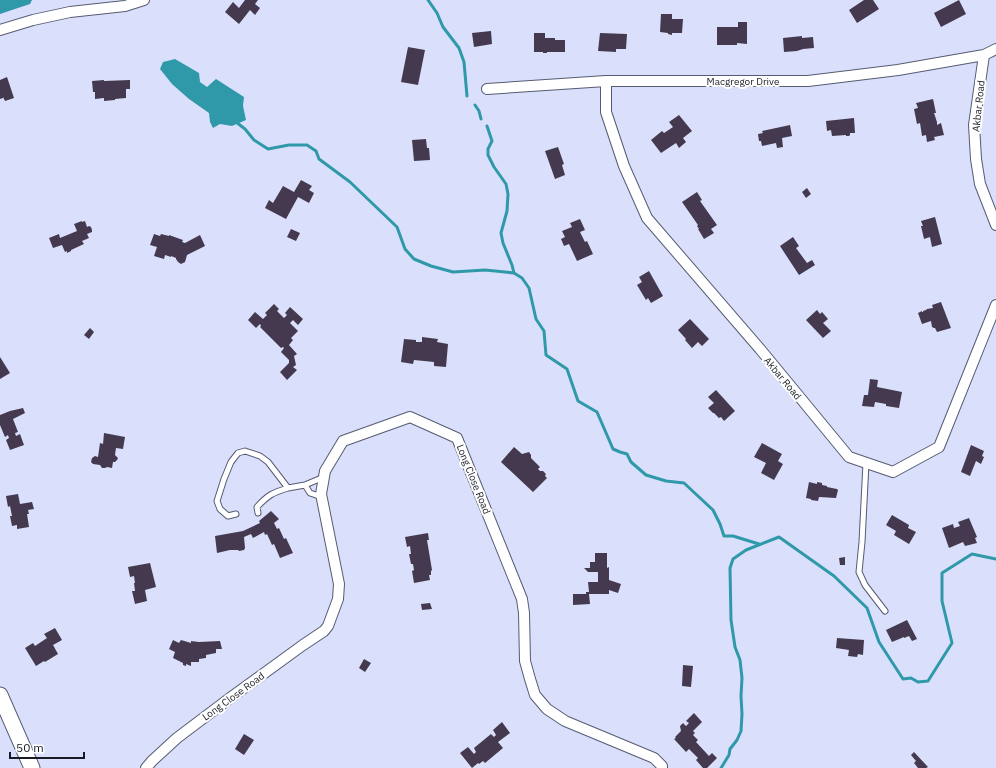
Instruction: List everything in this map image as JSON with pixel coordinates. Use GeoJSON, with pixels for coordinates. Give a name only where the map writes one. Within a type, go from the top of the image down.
{"type":"FeatureCollection","features":[{"type":"Feature","properties":{"kind":"street"},"geometry":{"type":"LineString","coordinates":[[0,30],[33,20],[70,12],[126,6],[144,0]]}},
{"type":"Feature","properties":{"kind":"street","name":"Macgregor Drive"},"geometry":{"type":"LineString","coordinates":[[487,89],[606,81],[808,81],[898,70],[984,55],[996,50]]}},
{"type":"Feature","properties":{"kind":"street","name":"Akbar Road"},"geometry":{"type":"LineString","coordinates":[[984,55],[974,125],[976,159],[980,184],[996,225]]}},
{"type":"Feature","properties":{"kind":"street","name":"Akbar Road"},"geometry":{"type":"LineString","coordinates":[[606,81],[606,112],[624,166],[647,218],[760,349],[848,457],[892,472],[939,447],[996,305]]}},
{"type":"Feature","properties":{"kind":"street","name":"Long Close Road"},"geometry":{"type":"LineString","coordinates":[[146,768],[177,738],[324,631],[328,626],[338,600],[339,584],[321,494],[325,471],[343,441],[410,417],[457,438],[522,599],[524,613],[525,661],[535,695],[547,709],[565,721],[654,758],[662,766],[662,768]]}},
{"type":"Feature","properties":{"kind":"street"},"geometry":{"type":"LineString","coordinates":[[0,695],[32,768]]}},
{"type":"Feature","properties":{"kind":"lane"},"geometry":{"type":"LineString","coordinates":[[236,514],[228,516],[220,509],[217,501],[231,462],[238,453],[246,451],[260,456],[268,462],[288,488]]}},
{"type":"Feature","properties":{"kind":"lane"},"geometry":{"type":"LineString","coordinates":[[866,463],[859,572],[865,585],[885,611]]}},
{"type":"Feature","properties":{"kind":"lane"},"geometry":{"type":"LineString","coordinates":[[258,513],[257,507],[267,496],[278,491],[324,477]]}},
{"type":"Feature","properties":{"kind":"lane"},"geometry":{"type":"LineString","coordinates":[[305,484],[310,493],[322,497]]}},
{"type":"Feature","properties":{"kind":"water"},"geometry":{"type":"Polygon","coordinates":[[[0,0],[32,0],[30,4],[0,14],[0,0]]]}},
{"type":"Feature","properties":{"kind":"water"},"geometry":{"type":"Polygon","coordinates":[[[175,59],[199,73],[200,82],[207,87],[216,79],[244,97],[243,106],[246,120],[232,126],[220,124],[213,128],[210,122],[209,113],[189,99],[172,84],[160,69],[163,62],[175,59]]]}},
{"type":"Feature","properties":{"kind":"building"},"geometry":{"type":"Polygon","coordinates":[[[245,0],[258,0],[255,4],[260,8],[255,15],[250,10],[239,24],[225,12],[233,2],[239,8],[245,0]]]}},
{"type":"Feature","properties":{"kind":"building"},"geometry":{"type":"Polygon","coordinates":[[[864,0],[873,0],[879,9],[857,23],[849,10],[864,0]]]}},
{"type":"Feature","properties":{"kind":"building"},"geometry":{"type":"Polygon","coordinates":[[[959,0],[966,14],[941,27],[934,13],[959,0]]]}},
{"type":"Feature","properties":{"kind":"building"},"geometry":{"type":"Polygon","coordinates":[[[661,14],[672,14],[672,19],[683,19],[682,33],[672,33],[672,35],[660,32],[661,14]]]}},
{"type":"Feature","properties":{"kind":"building"},"geometry":{"type":"Polygon","coordinates":[[[738,22],[747,22],[747,44],[737,43],[737,45],[717,45],[717,27],[738,27],[738,22]]]}},
{"type":"Feature","properties":{"kind":"building"},"geometry":{"type":"Polygon","coordinates":[[[491,31],[492,44],[474,47],[472,33],[491,31]]]}},
{"type":"Feature","properties":{"kind":"building"},"geometry":{"type":"Polygon","coordinates":[[[534,33],[545,33],[545,38],[565,40],[565,52],[534,52],[534,33]]]}},
{"type":"Feature","properties":{"kind":"building"},"geometry":{"type":"Polygon","coordinates":[[[600,33],[627,34],[626,49],[616,49],[616,52],[598,51],[600,33]]]}},
{"type":"Feature","properties":{"kind":"building"},"geometry":{"type":"Polygon","coordinates":[[[802,36],[802,38],[813,37],[814,48],[784,52],[783,38],[802,36]]]}},
{"type":"Feature","properties":{"kind":"building"},"geometry":{"type":"Polygon","coordinates":[[[408,47],[425,50],[418,85],[401,82],[408,47]]]}},
{"type":"Feature","properties":{"kind":"building"},"geometry":{"type":"Polygon","coordinates":[[[7,77],[14,98],[5,101],[3,97],[0,99],[0,80],[7,77]]]}},
{"type":"Feature","properties":{"kind":"building"},"geometry":{"type":"Polygon","coordinates":[[[130,80],[130,89],[126,89],[126,98],[104,101],[104,98],[95,99],[92,81],[130,80]]]}},
{"type":"Feature","properties":{"kind":"building"},"geometry":{"type":"Polygon","coordinates":[[[933,99],[937,125],[941,123],[944,135],[934,137],[935,140],[927,142],[926,135],[922,136],[920,123],[917,124],[914,109],[918,108],[916,103],[933,99]]]}},
{"type":"Feature","properties":{"kind":"building"},"geometry":{"type":"Polygon","coordinates":[[[679,115],[692,131],[683,138],[686,142],[679,148],[676,143],[661,153],[651,140],[662,131],[664,133],[673,127],[669,122],[679,115]]]}},
{"type":"Feature","properties":{"kind":"building"},"geometry":{"type":"Polygon","coordinates":[[[854,118],[855,133],[850,133],[849,136],[832,136],[831,130],[827,131],[826,121],[854,118]]]}},
{"type":"Feature","properties":{"kind":"building"},"geometry":{"type":"Polygon","coordinates":[[[790,125],[792,136],[782,138],[783,147],[777,148],[776,143],[762,146],[761,141],[759,141],[758,134],[763,133],[762,131],[790,125]]]}},
{"type":"Feature","properties":{"kind":"building"},"geometry":{"type":"Polygon","coordinates":[[[426,139],[427,148],[429,148],[430,160],[414,161],[412,140],[426,139]]]}},
{"type":"Feature","properties":{"kind":"building"},"geometry":{"type":"Polygon","coordinates":[[[558,147],[564,164],[562,165],[565,175],[555,179],[545,151],[558,147]]]}},
{"type":"Feature","properties":{"kind":"building"},"geometry":{"type":"Polygon","coordinates":[[[301,180],[312,186],[309,190],[314,193],[309,203],[298,197],[286,219],[265,208],[269,200],[273,203],[283,186],[294,192],[301,180]]]}},
{"type":"Feature","properties":{"kind":"building"},"geometry":{"type":"Polygon","coordinates":[[[807,188],[811,194],[806,198],[802,192],[807,188]]]}},
{"type":"Feature","properties":{"kind":"building"},"geometry":{"type":"Polygon","coordinates":[[[697,192],[702,200],[700,201],[717,225],[711,229],[714,233],[704,239],[698,229],[698,225],[682,202],[697,192]]]}},
{"type":"Feature","properties":{"kind":"building"},"geometry":{"type":"Polygon","coordinates":[[[935,217],[942,244],[932,247],[930,237],[924,239],[921,221],[935,217]]]}},
{"type":"Feature","properties":{"kind":"building"},"geometry":{"type":"Polygon","coordinates":[[[580,219],[585,230],[580,232],[585,242],[587,241],[593,254],[577,261],[569,244],[564,246],[561,239],[565,237],[562,231],[572,227],[570,223],[580,219]]]}},
{"type":"Feature","properties":{"kind":"building"},"geometry":{"type":"Polygon","coordinates":[[[85,221],[87,227],[91,227],[92,230],[92,232],[87,234],[89,238],[82,241],[84,244],[67,253],[62,245],[53,248],[49,238],[59,234],[60,238],[77,231],[74,224],[85,221]]]}},
{"type":"Feature","properties":{"kind":"building"},"geometry":{"type":"Polygon","coordinates":[[[291,229],[300,233],[296,241],[287,237],[291,229]]]}},
{"type":"Feature","properties":{"kind":"building"},"geometry":{"type":"Polygon","coordinates":[[[154,234],[160,236],[161,234],[169,235],[183,240],[182,242],[185,243],[200,235],[205,246],[187,255],[185,262],[181,264],[176,258],[171,256],[165,255],[164,259],[154,256],[157,247],[150,245],[154,234]]]}},
{"type":"Feature","properties":{"kind":"building"},"geometry":{"type":"Polygon","coordinates":[[[793,237],[799,246],[796,248],[807,263],[812,260],[815,265],[799,275],[780,246],[793,237]]]}},
{"type":"Feature","properties":{"kind":"building"},"geometry":{"type":"Polygon","coordinates":[[[649,271],[663,296],[651,303],[648,298],[646,300],[637,285],[642,282],[639,277],[649,271]]]}},
{"type":"Feature","properties":{"kind":"building"},"geometry":{"type":"Polygon","coordinates":[[[941,302],[951,328],[937,332],[935,328],[932,327],[931,321],[922,324],[918,313],[933,308],[932,305],[941,302]]]}},
{"type":"Feature","properties":{"kind":"building"},"geometry":{"type":"Polygon","coordinates":[[[274,304],[279,309],[277,311],[284,318],[287,315],[285,313],[290,307],[303,319],[298,325],[293,320],[290,323],[298,331],[291,338],[293,340],[289,345],[297,354],[294,356],[296,365],[293,367],[297,370],[287,380],[280,372],[289,363],[289,360],[281,352],[284,348],[281,348],[260,327],[260,324],[256,328],[248,320],[255,312],[263,319],[267,315],[265,313],[274,304]]]}},
{"type":"Feature","properties":{"kind":"building"},"geometry":{"type":"Polygon","coordinates":[[[817,310],[820,314],[822,312],[828,319],[823,323],[831,331],[823,338],[806,320],[817,310]]]}},
{"type":"Feature","properties":{"kind":"building"},"geometry":{"type":"Polygon","coordinates":[[[690,319],[709,339],[702,346],[698,342],[692,348],[678,330],[690,319]]]}},
{"type":"Feature","properties":{"kind":"building"},"geometry":{"type":"Polygon","coordinates":[[[90,328],[94,332],[89,339],[84,335],[90,328]]]}},
{"type":"Feature","properties":{"kind":"building"},"geometry":{"type":"Polygon","coordinates":[[[422,337],[438,339],[437,342],[448,344],[446,367],[434,366],[434,362],[414,360],[413,364],[401,362],[404,339],[422,342],[422,337]]]}},
{"type":"Feature","properties":{"kind":"building"},"geometry":{"type":"Polygon","coordinates":[[[0,357],[10,373],[0,379],[0,357]]]}},
{"type":"Feature","properties":{"kind":"building"},"geometry":{"type":"Polygon","coordinates":[[[870,379],[878,380],[877,387],[902,392],[899,408],[886,406],[886,404],[875,402],[874,407],[862,406],[864,395],[868,395],[870,379]]]}},
{"type":"Feature","properties":{"kind":"building"},"geometry":{"type":"Polygon","coordinates":[[[716,390],[735,411],[724,421],[721,417],[719,418],[708,408],[714,403],[708,397],[716,390]]]}},
{"type":"Feature","properties":{"kind":"building"},"geometry":{"type":"Polygon","coordinates":[[[23,408],[25,413],[13,419],[18,432],[15,433],[16,436],[20,434],[24,445],[10,450],[6,440],[9,438],[8,435],[5,437],[0,425],[0,415],[23,408]]]}},
{"type":"Feature","properties":{"kind":"building"},"geometry":{"type":"Polygon","coordinates":[[[104,433],[125,437],[123,449],[116,448],[115,455],[118,458],[115,462],[113,462],[112,468],[102,468],[100,465],[93,464],[91,462],[92,458],[95,456],[98,457],[100,443],[103,444],[104,433]]]}},
{"type":"Feature","properties":{"kind":"building"},"geometry":{"type":"Polygon","coordinates":[[[762,443],[782,454],[778,461],[783,464],[774,480],[761,473],[766,463],[754,457],[762,443]]]}},
{"type":"Feature","properties":{"kind":"building"},"geometry":{"type":"Polygon","coordinates":[[[971,445],[984,451],[982,456],[984,457],[981,464],[976,461],[970,476],[961,472],[971,445]]]}},
{"type":"Feature","properties":{"kind":"building"},"geometry":{"type":"Polygon","coordinates":[[[514,447],[522,454],[529,452],[531,458],[540,467],[538,469],[546,474],[545,476],[547,478],[533,492],[501,462],[514,447]]]}},
{"type":"Feature","properties":{"kind":"building"},"geometry":{"type":"Polygon","coordinates":[[[809,482],[817,484],[817,482],[822,483],[822,485],[827,487],[837,489],[836,498],[819,497],[818,501],[806,498],[809,482]]]}},
{"type":"Feature","properties":{"kind":"building"},"geometry":{"type":"Polygon","coordinates":[[[18,494],[20,504],[32,502],[34,509],[28,510],[29,514],[27,514],[29,527],[17,529],[17,525],[12,526],[10,506],[8,507],[6,496],[18,494]]]}},
{"type":"Feature","properties":{"kind":"building"},"geometry":{"type":"Polygon","coordinates":[[[271,511],[279,519],[274,523],[277,529],[279,528],[284,539],[286,538],[293,553],[280,558],[274,544],[272,545],[267,534],[265,535],[264,532],[253,538],[251,534],[244,537],[244,550],[230,550],[217,553],[215,536],[243,531],[260,523],[259,521],[271,511]]]}},
{"type":"Feature","properties":{"kind":"building"},"geometry":{"type":"Polygon","coordinates":[[[892,515],[909,525],[908,528],[916,532],[909,544],[894,535],[896,531],[886,525],[892,515]]]}},
{"type":"Feature","properties":{"kind":"building"},"geometry":{"type":"Polygon","coordinates":[[[969,518],[977,537],[975,538],[977,543],[965,546],[963,542],[949,548],[942,528],[953,524],[954,528],[960,526],[958,522],[969,518]]]}},
{"type":"Feature","properties":{"kind":"building"},"geometry":{"type":"Polygon","coordinates":[[[428,533],[429,540],[427,540],[432,570],[431,575],[429,575],[430,580],[414,583],[412,571],[414,570],[413,564],[411,564],[409,554],[411,554],[410,546],[407,547],[405,537],[428,533]]]}},
{"type":"Feature","properties":{"kind":"building"},"geometry":{"type":"Polygon","coordinates":[[[595,553],[607,553],[609,580],[621,584],[618,593],[609,590],[609,594],[589,594],[590,604],[573,605],[573,594],[586,594],[586,592],[589,592],[588,582],[598,582],[598,572],[588,572],[584,568],[590,568],[590,562],[595,562],[595,553]]]}},
{"type":"Feature","properties":{"kind":"building"},"geometry":{"type":"Polygon","coordinates":[[[845,557],[845,565],[840,565],[839,558],[845,557]]]}},
{"type":"Feature","properties":{"kind":"building"},"geometry":{"type":"Polygon","coordinates":[[[150,563],[156,587],[145,590],[147,601],[135,604],[132,591],[135,591],[134,576],[130,577],[128,567],[150,563]]]}},
{"type":"Feature","properties":{"kind":"building"},"geometry":{"type":"Polygon","coordinates":[[[430,603],[432,609],[422,610],[421,604],[430,603]]]}},
{"type":"Feature","properties":{"kind":"building"},"geometry":{"type":"Polygon","coordinates":[[[907,620],[917,639],[912,641],[909,636],[892,642],[886,630],[907,620]]]}},
{"type":"Feature","properties":{"kind":"building"},"geometry":{"type":"Polygon","coordinates":[[[55,628],[62,640],[53,645],[58,654],[36,666],[25,648],[33,643],[35,646],[47,638],[44,634],[55,628]]]}},
{"type":"Feature","properties":{"kind":"building"},"geometry":{"type":"Polygon","coordinates":[[[837,638],[864,640],[863,655],[858,654],[857,657],[848,656],[849,650],[836,648],[837,638]]]}},
{"type":"Feature","properties":{"kind":"building"},"geometry":{"type":"Polygon","coordinates":[[[173,640],[179,643],[181,640],[191,643],[191,641],[220,641],[222,649],[216,649],[216,653],[206,655],[206,658],[199,659],[199,662],[191,662],[191,666],[186,664],[186,666],[173,658],[175,652],[169,649],[173,640]]]}},
{"type":"Feature","properties":{"kind":"building"},"geometry":{"type":"Polygon","coordinates":[[[364,659],[371,663],[365,672],[359,668],[364,659]]]}},
{"type":"Feature","properties":{"kind":"building"},"geometry":{"type":"Polygon","coordinates":[[[683,665],[693,666],[691,687],[682,686],[683,665]]]}},
{"type":"Feature","properties":{"kind":"building"},"geometry":{"type":"Polygon","coordinates":[[[694,713],[702,722],[693,731],[695,733],[693,735],[698,740],[696,742],[709,756],[712,753],[717,758],[707,768],[703,768],[696,760],[698,758],[689,749],[686,752],[674,739],[681,731],[680,726],[683,723],[686,726],[689,723],[686,721],[694,713]]]}},
{"type":"Feature","properties":{"kind":"building"},"geometry":{"type":"Polygon","coordinates":[[[502,722],[510,733],[498,742],[503,748],[485,763],[483,761],[472,768],[460,753],[468,747],[474,754],[476,752],[474,748],[491,734],[494,737],[496,735],[493,730],[502,722]]]}},
{"type":"Feature","properties":{"kind":"building"},"geometry":{"type":"Polygon","coordinates":[[[244,734],[254,740],[244,755],[235,749],[244,734]]]}},
{"type":"Feature","properties":{"kind":"building"},"geometry":{"type":"Polygon","coordinates":[[[914,752],[928,767],[918,768],[914,763],[916,761],[911,755],[914,752]]]}},
{"type":"Feature","properties":{"kind":"waterway"},"geometry":{"type":"LineString","coordinates":[[428,0],[437,13],[443,27],[459,48],[464,62],[467,96]]}},
{"type":"Feature","properties":{"kind":"waterway"},"geometry":{"type":"LineString","coordinates":[[475,105],[479,111],[481,119]]}},
{"type":"Feature","properties":{"kind":"waterway"},"geometry":{"type":"LineString","coordinates":[[236,122],[245,129],[254,140],[268,149],[289,145],[307,145],[316,151],[319,159],[350,182],[397,227],[405,249],[414,259],[431,266],[453,272],[485,270],[514,273],[522,278],[529,288],[536,319],[544,331],[546,355],[567,369],[578,401],[597,412],[613,449],[627,454],[631,462],[646,475],[666,481],[684,483],[713,510],[724,536],[733,536],[759,544]]}},
{"type":"Feature","properties":{"kind":"waterway"},"geometry":{"type":"LineString","coordinates":[[487,126],[492,141],[488,149],[488,155],[494,167],[506,184],[508,194],[507,211],[501,233],[514,273]]}},
{"type":"Feature","properties":{"kind":"waterway"},"geometry":{"type":"LineString","coordinates":[[721,768],[741,731],[742,714],[742,678],[740,660],[735,647],[731,620],[730,568],[733,559],[746,550],[779,537],[834,576],[867,608],[879,642],[903,679],[911,678],[918,682],[928,681],[952,643],[942,601],[942,573],[972,554],[996,559]]}}]}
